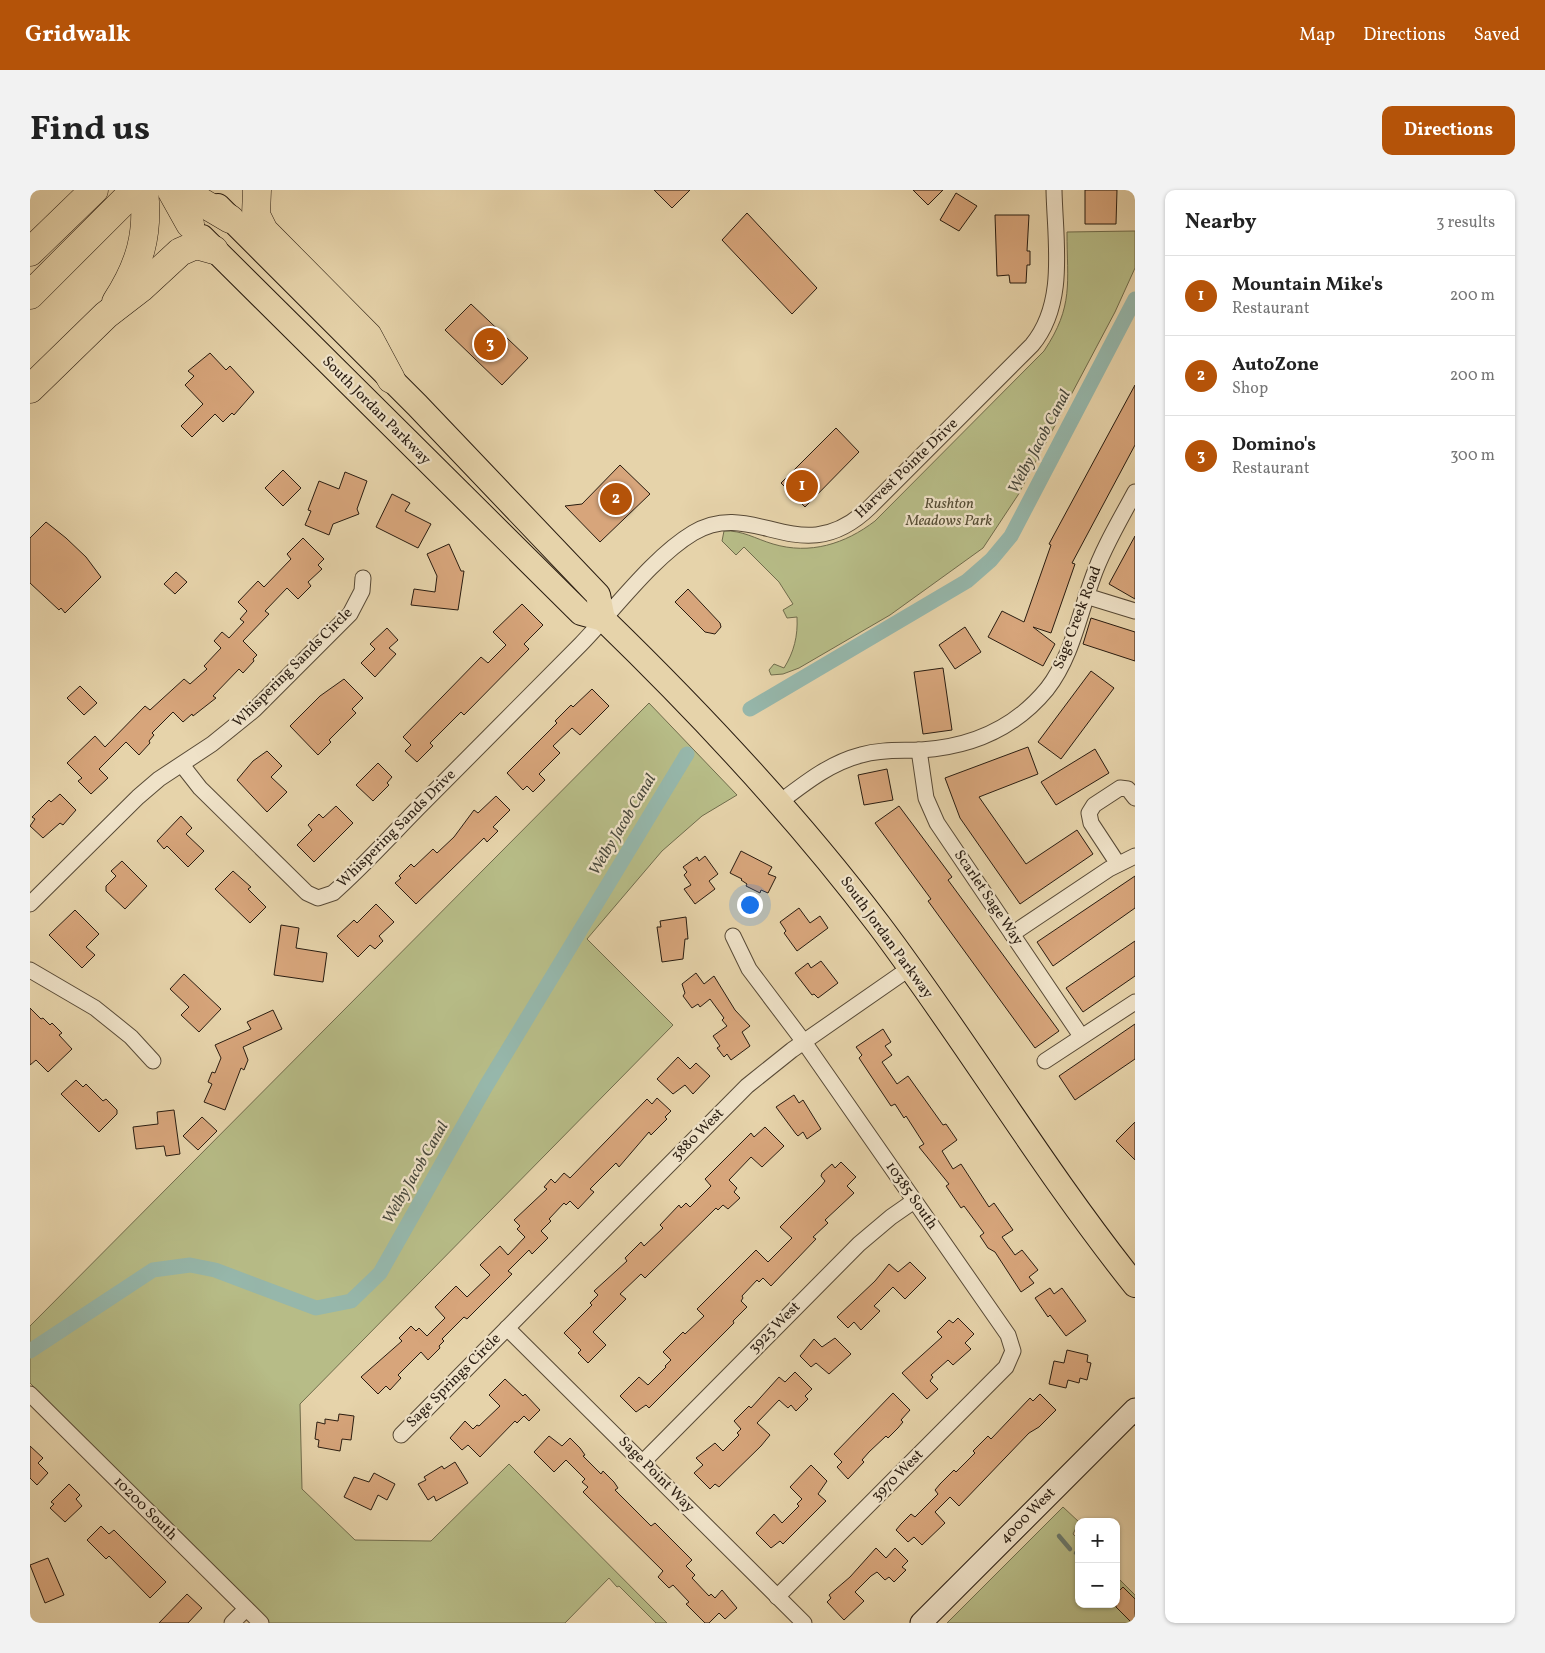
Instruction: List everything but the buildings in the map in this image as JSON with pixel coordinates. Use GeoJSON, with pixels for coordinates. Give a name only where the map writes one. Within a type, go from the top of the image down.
{"type":"FeatureCollection","features":[{"type":"Feature","properties":{"kind":"highway"},"geometry":{"type":"LineString","coordinates":[[30,252],[94,190]]}},
{"type":"Feature","properties":{"kind":"highway"},"geometry":{"type":"LineString","coordinates":[[170,190],[190,224]]}},
{"type":"Feature","properties":{"kind":"highway"},"geometry":{"type":"LineString","coordinates":[[181,190],[230,218]]}},
{"type":"Feature","properties":{"kind":"highway"},"geometry":{"type":"LineString","coordinates":[[257,190],[256,215],[264,231],[368,336],[391,379]]}},
{"type":"Feature","properties":{"kind":"highway"},"geometry":{"type":"LineString","coordinates":[[30,295],[135,194],[146,228],[141,250],[124,289],[106,315]]}},
{"type":"Feature","properties":{"kind":"highway"},"geometry":{"type":"LineString","coordinates":[[30,389],[106,315],[141,288],[185,249],[196,245],[214,250]]}},
{"type":"Feature","properties":{"kind":"main road","name":"South Jordan Parkway"},"geometry":{"type":"LineString","coordinates":[[155,190],[581,613],[603,619],[704,720],[780,802],[847,884],[910,968],[1054,1178],[1135,1285]]}},
{"type":"Feature","properties":{"kind":"main road","name":"South Jordan Parkway"},"geometry":{"type":"LineString","coordinates":[[202,190],[391,379],[598,595],[603,619]]}},
{"type":"Feature","properties":{"kind":"main road","name":"4000 West"},"geometry":{"type":"LineString","coordinates":[[921,1623],[1135,1409]]}},
{"type":"Feature","properties":{"kind":"street","name":"Harvest Pointe Drive"},"geometry":{"type":"LineString","coordinates":[[603,619],[674,547],[706,526],[736,522],[787,535],[810,536],[843,528],[866,511],[1032,345],[1045,328],[1055,297],[1054,190]]}},
{"type":"Feature","properties":{"kind":"street","name":"Sage Creek Road"},"geometry":{"type":"LineString","coordinates":[[780,802],[806,782],[846,760],[881,750],[919,750],[972,742],[1007,725],[1033,704],[1060,668],[1100,559],[1135,492]]}},
{"type":"Feature","properties":{"kind":"street","name":"Whispering Sands Circle"},"geometry":{"type":"LineString","coordinates":[[182,765],[234,728],[350,614],[362,591],[363,578]]}},
{"type":"Feature","properties":{"kind":"street"},"geometry":{"type":"LineString","coordinates":[[1086,596],[1135,611]]}},
{"type":"Feature","properties":{"kind":"street","name":"Whispering Sands Drive"},"geometry":{"type":"LineString","coordinates":[[182,765],[200,788],[301,889],[312,897],[326,896],[353,873],[603,619]]}},
{"type":"Feature","properties":{"kind":"street","name":"Scarlet Sage Way"},"geometry":{"type":"LineString","coordinates":[[919,750],[924,789],[933,815],[1081,1036]]}},
{"type":"Feature","properties":{"kind":"street"},"geometry":{"type":"LineString","coordinates":[[30,904],[138,797],[182,765]]}},
{"type":"Feature","properties":{"kind":"street"},"geometry":{"type":"LineString","coordinates":[[1118,864],[1091,823],[1088,813],[1094,804],[1117,790],[1130,793]]}},
{"type":"Feature","properties":{"kind":"street"},"geometry":{"type":"LineString","coordinates":[[1012,934],[1118,864],[1126,862],[1135,856]]}},
{"type":"Feature","properties":{"kind":"street","name":"10385 South"},"geometry":{"type":"LineString","coordinates":[[733,936],[749,969],[804,1042],[1008,1335],[1014,1351]]}},
{"type":"Feature","properties":{"kind":"street","name":"3880 West"},"geometry":{"type":"LineString","coordinates":[[507,1328],[747,1086],[804,1042],[910,968]]}},
{"type":"Feature","properties":{"kind":"street"},"geometry":{"type":"LineString","coordinates":[[30,970],[95,1008],[125,1032],[153,1061]]}},
{"type":"Feature","properties":{"kind":"street"},"geometry":{"type":"LineString","coordinates":[[1045,1061],[1135,1002]]}},
{"type":"Feature","properties":{"kind":"street","name":"3925 West"},"geometry":{"type":"LineString","coordinates":[[642,1462],[859,1244],[891,1217],[914,1201]]}},
{"type":"Feature","properties":{"kind":"street","name":"Sage Springs Circle"},"geometry":{"type":"LineString","coordinates":[[401,1435],[507,1328]]}},
{"type":"Feature","properties":{"kind":"street","name":"Sage Point Way"},"geometry":{"type":"LineString","coordinates":[[507,1328],[804,1623]]}},
{"type":"Feature","properties":{"kind":"street","name":"3970 West"},"geometry":{"type":"LineString","coordinates":[[777,1597],[1006,1367],[1014,1351]]}},
{"type":"Feature","properties":{"kind":"street","name":"10200 South"},"geometry":{"type":"LineString","coordinates":[[30,1394],[261,1623]]}},
{"type":"Feature","properties":{"kind":"street"},"geometry":{"type":"LineString","coordinates":[[232,1623],[246,1609]]}},
{"type":"Feature","properties":{"kind":"green space","name":"Rushton Meadows Park"},"geometry":{"type":"Polygon","coordinates":[[[1135,231],[1135,268],[1115,312],[1018,495],[983,548],[890,615],[799,668],[783,674],[771,675],[769,670],[774,664],[784,668],[793,650],[797,631],[797,617],[787,618],[783,610],[793,604],[779,582],[744,547],[736,555],[722,541],[724,531],[743,533],[787,547],[814,548],[852,536],[875,521],[1044,351],[1060,321],[1067,294],[1067,232],[1135,231]]]}},
{"type":"Feature","properties":{"kind":"green space"},"geometry":{"type":"Polygon","coordinates":[[[649,703],[737,795],[702,816],[662,851],[587,939],[673,1025],[300,1404],[302,1489],[355,1540],[431,1541],[509,1464],[667,1623],[656,1623],[609,1578],[565,1623],[267,1623],[30,1383],[30,1326],[649,703]]]}},
{"type":"Feature","properties":{"kind":"green space"},"geometry":{"type":"Polygon","coordinates":[[[1063,1507],[1075,1518],[1073,1534],[1075,1536],[1075,1608],[1120,1608],[1120,1580],[1135,1595],[1135,1623],[947,1623],[1063,1507]]]}},
{"type":"Feature","properties":{"kind":"waterway","name":"Welby Jacob Canal"},"geometry":{"type":"LineString","coordinates":[[750,709],[967,581],[991,560],[1011,536],[1135,299]]}},
{"type":"Feature","properties":{"kind":"waterway","name":"Welby Jacob Canal"},"geometry":{"type":"LineString","coordinates":[[30,1351],[153,1270],[190,1265],[215,1270],[316,1308],[351,1301],[380,1273],[486,1086],[687,754]]}},
{"type":"Feature","properties":{"kind":"waterway"},"geometry":{"type":"LineString","coordinates":[[1059,1536],[1070,1549]]}},
{"type":"Feature","properties":{"kind":"place","name":"Domino's"},"geometry":{"type":"Point","coordinates":[490,344]}},
{"type":"Feature","properties":{"kind":"place","name":"Mountain Mike's"},"geometry":{"type":"Point","coordinates":[802,486]}},
{"type":"Feature","properties":{"kind":"place","name":"AutoZone"},"geometry":{"type":"Point","coordinates":[616,499]}}]}
